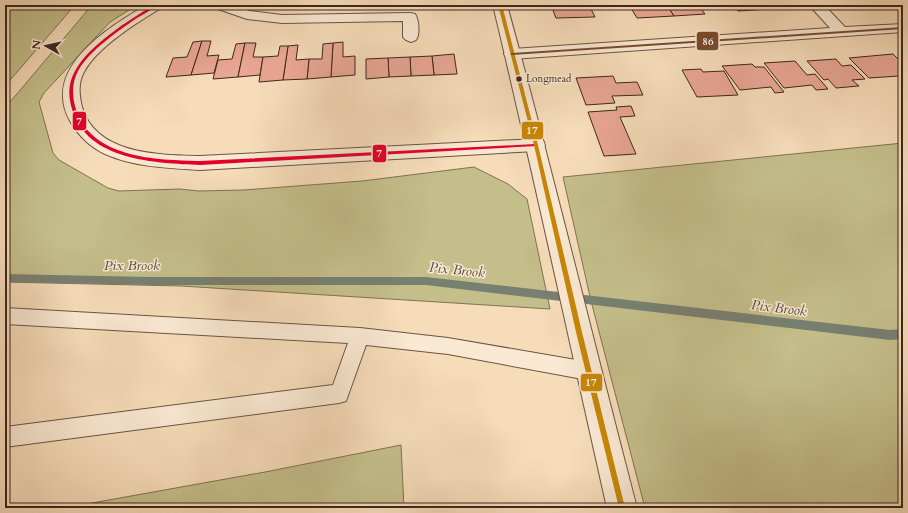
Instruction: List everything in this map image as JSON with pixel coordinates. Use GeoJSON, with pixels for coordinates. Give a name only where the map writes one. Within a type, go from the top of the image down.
{"type":"FeatureCollection","features":[{"type":"Feature","properties":{"kind":"street"},"geometry":{"type":"LineString","coordinates":[[156,5],[104,40],[78,67],[72,80],[71,97],[74,114],[84,129],[100,144],[122,153],[162,161],[200,163],[536,144]]}},
{"type":"Feature","properties":{"kind":"street"},"geometry":{"type":"LineString","coordinates":[[220,5],[247,15],[265,18],[318,12],[410,17],[411,37]]}},
{"type":"Feature","properties":{"kind":"street"},"geometry":{"type":"LineString","coordinates":[[500,5],[536,144],[588,371],[622,508]]}},
{"type":"Feature","properties":{"kind":"street"},"geometry":{"type":"LineString","coordinates":[[816,5],[842,33]]}},
{"type":"Feature","properties":{"kind":"street"},"geometry":{"type":"LineString","coordinates":[[512,54],[903,28]]}},
{"type":"Feature","properties":{"kind":"lane"},"geometry":{"type":"LineString","coordinates":[[5,316],[360,336],[448,346],[588,371]]}},
{"type":"Feature","properties":{"kind":"lane"},"geometry":{"type":"LineString","coordinates":[[5,437],[338,394],[360,336]]}},
{"type":"Feature","properties":{"kind":"shaded area"},"geometry":{"type":"Polygon","coordinates":[[[5,5],[75,5],[5,86],[5,5]]]}},
{"type":"Feature","properties":{"kind":"shaded area"},"geometry":{"type":"Polygon","coordinates":[[[92,5],[137,5],[110,22],[44,93],[39,102],[53,153],[59,160],[108,188],[119,191],[180,189],[198,191],[244,190],[362,181],[474,167],[508,184],[527,199],[550,309],[181,286],[5,282],[5,108],[92,5]]]}},
{"type":"Feature","properties":{"kind":"shaded area"},"geometry":{"type":"Polygon","coordinates":[[[903,143],[903,508],[645,508],[591,301],[563,177],[903,143]]]}},
{"type":"Feature","properties":{"kind":"shaded area"},"geometry":{"type":"Polygon","coordinates":[[[401,445],[404,508],[64,508],[265,472],[401,445]]]}},
{"type":"Feature","properties":{"kind":"building"},"geometry":{"type":"Polygon","coordinates":[[[551,5],[589,5],[595,17],[556,18],[551,5]]]}},
{"type":"Feature","properties":{"kind":"building"},"geometry":{"type":"Polygon","coordinates":[[[629,5],[667,5],[674,16],[637,18],[629,5]]]}},
{"type":"Feature","properties":{"kind":"building"},"geometry":{"type":"Polygon","coordinates":[[[667,5],[698,5],[705,14],[674,16],[667,5]]]}},
{"type":"Feature","properties":{"kind":"building"},"geometry":{"type":"Polygon","coordinates":[[[710,5],[734,5],[737,8],[713,9],[710,5]]]}},
{"type":"Feature","properties":{"kind":"building"},"geometry":{"type":"Polygon","coordinates":[[[734,5],[766,5],[770,9],[738,11],[734,5]]]}},
{"type":"Feature","properties":{"kind":"building"},"geometry":{"type":"Polygon","coordinates":[[[202,41],[191,75],[166,77],[173,58],[187,57],[193,42],[202,41]]]}},
{"type":"Feature","properties":{"kind":"building"},"geometry":{"type":"Polygon","coordinates":[[[202,41],[211,41],[207,56],[219,55],[214,73],[191,75],[202,41]]]}},
{"type":"Feature","properties":{"kind":"building"},"geometry":{"type":"Polygon","coordinates":[[[343,42],[343,57],[355,56],[355,75],[331,77],[333,43],[343,42]]]}},
{"type":"Feature","properties":{"kind":"building"},"geometry":{"type":"Polygon","coordinates":[[[245,43],[238,77],[213,79],[218,60],[232,59],[236,44],[245,43]]]}},
{"type":"Feature","properties":{"kind":"building"},"geometry":{"type":"Polygon","coordinates":[[[245,43],[256,43],[253,57],[263,57],[260,75],[238,77],[245,43]]]}},
{"type":"Feature","properties":{"kind":"building"},"geometry":{"type":"Polygon","coordinates":[[[333,43],[331,77],[307,79],[309,59],[322,59],[323,44],[333,43]]]}},
{"type":"Feature","properties":{"kind":"building"},"geometry":{"type":"Polygon","coordinates":[[[298,45],[296,60],[309,59],[307,79],[283,80],[288,46],[298,45]]]}},
{"type":"Feature","properties":{"kind":"building"},"geometry":{"type":"Polygon","coordinates":[[[280,46],[288,46],[283,80],[259,82],[263,57],[278,56],[280,46]]]}},
{"type":"Feature","properties":{"kind":"building"},"geometry":{"type":"Polygon","coordinates":[[[454,54],[457,74],[434,75],[432,56],[454,54]]]}},
{"type":"Feature","properties":{"kind":"building"},"geometry":{"type":"Polygon","coordinates":[[[893,54],[903,64],[903,79],[899,76],[869,78],[849,58],[893,54]]]}},
{"type":"Feature","properties":{"kind":"building"},"geometry":{"type":"Polygon","coordinates":[[[432,56],[434,75],[411,76],[410,57],[432,56]]]}},
{"type":"Feature","properties":{"kind":"building"},"geometry":{"type":"Polygon","coordinates":[[[410,57],[411,76],[389,77],[388,58],[410,57]]]}},
{"type":"Feature","properties":{"kind":"building"},"geometry":{"type":"Polygon","coordinates":[[[388,58],[389,77],[366,79],[366,59],[388,58]]]}},
{"type":"Feature","properties":{"kind":"building"},"geometry":{"type":"Polygon","coordinates":[[[836,59],[842,66],[851,65],[865,79],[852,80],[859,86],[836,88],[828,79],[824,80],[807,61],[836,59]]]}},
{"type":"Feature","properties":{"kind":"building"},"geometry":{"type":"Polygon","coordinates":[[[795,61],[807,75],[815,74],[828,89],[816,90],[812,85],[784,88],[764,63],[795,61]]]}},
{"type":"Feature","properties":{"kind":"building"},"geometry":{"type":"Polygon","coordinates":[[[752,64],[755,67],[764,67],[784,92],[775,93],[771,87],[740,90],[722,66],[752,64]]]}},
{"type":"Feature","properties":{"kind":"building"},"geometry":{"type":"Polygon","coordinates":[[[701,69],[703,72],[724,71],[738,95],[697,97],[682,70],[701,69]]]}},
{"type":"Feature","properties":{"kind":"building"},"geometry":{"type":"Polygon","coordinates":[[[613,76],[616,83],[637,82],[643,95],[612,96],[615,103],[586,105],[576,78],[613,76]]]}},
{"type":"Feature","properties":{"kind":"building"},"geometry":{"type":"Polygon","coordinates":[[[631,106],[635,116],[620,117],[636,154],[604,156],[588,112],[617,110],[616,107],[631,106]]]}},
{"type":"Feature","properties":{"kind":"waterway","name":"Pix Brook"},"geometry":{"type":"LineString","coordinates":[[5,278],[151,281],[426,281],[890,335],[903,334]]}},
{"type":"Feature","properties":{"kind":"transit line","name":"7"},"geometry":{"type":"LineString","coordinates":[[156,5],[121,28],[95,48],[77,70],[72,81],[71,93],[74,111],[83,126],[91,135],[110,149],[135,157],[176,162],[200,163],[536,145]]}},
{"type":"Feature","properties":{"kind":"transit line","name":"17"},"geometry":{"type":"LineString","coordinates":[[500,5],[536,145],[579,332],[622,508]]}},
{"type":"Feature","properties":{"kind":"transit line","name":"86"},"geometry":{"type":"LineString","coordinates":[[512,54],[903,28]]}},
{"type":"Feature","properties":{"kind":"place","name":"Longmead"},"geometry":{"type":"Point","coordinates":[519,79]}}]}
